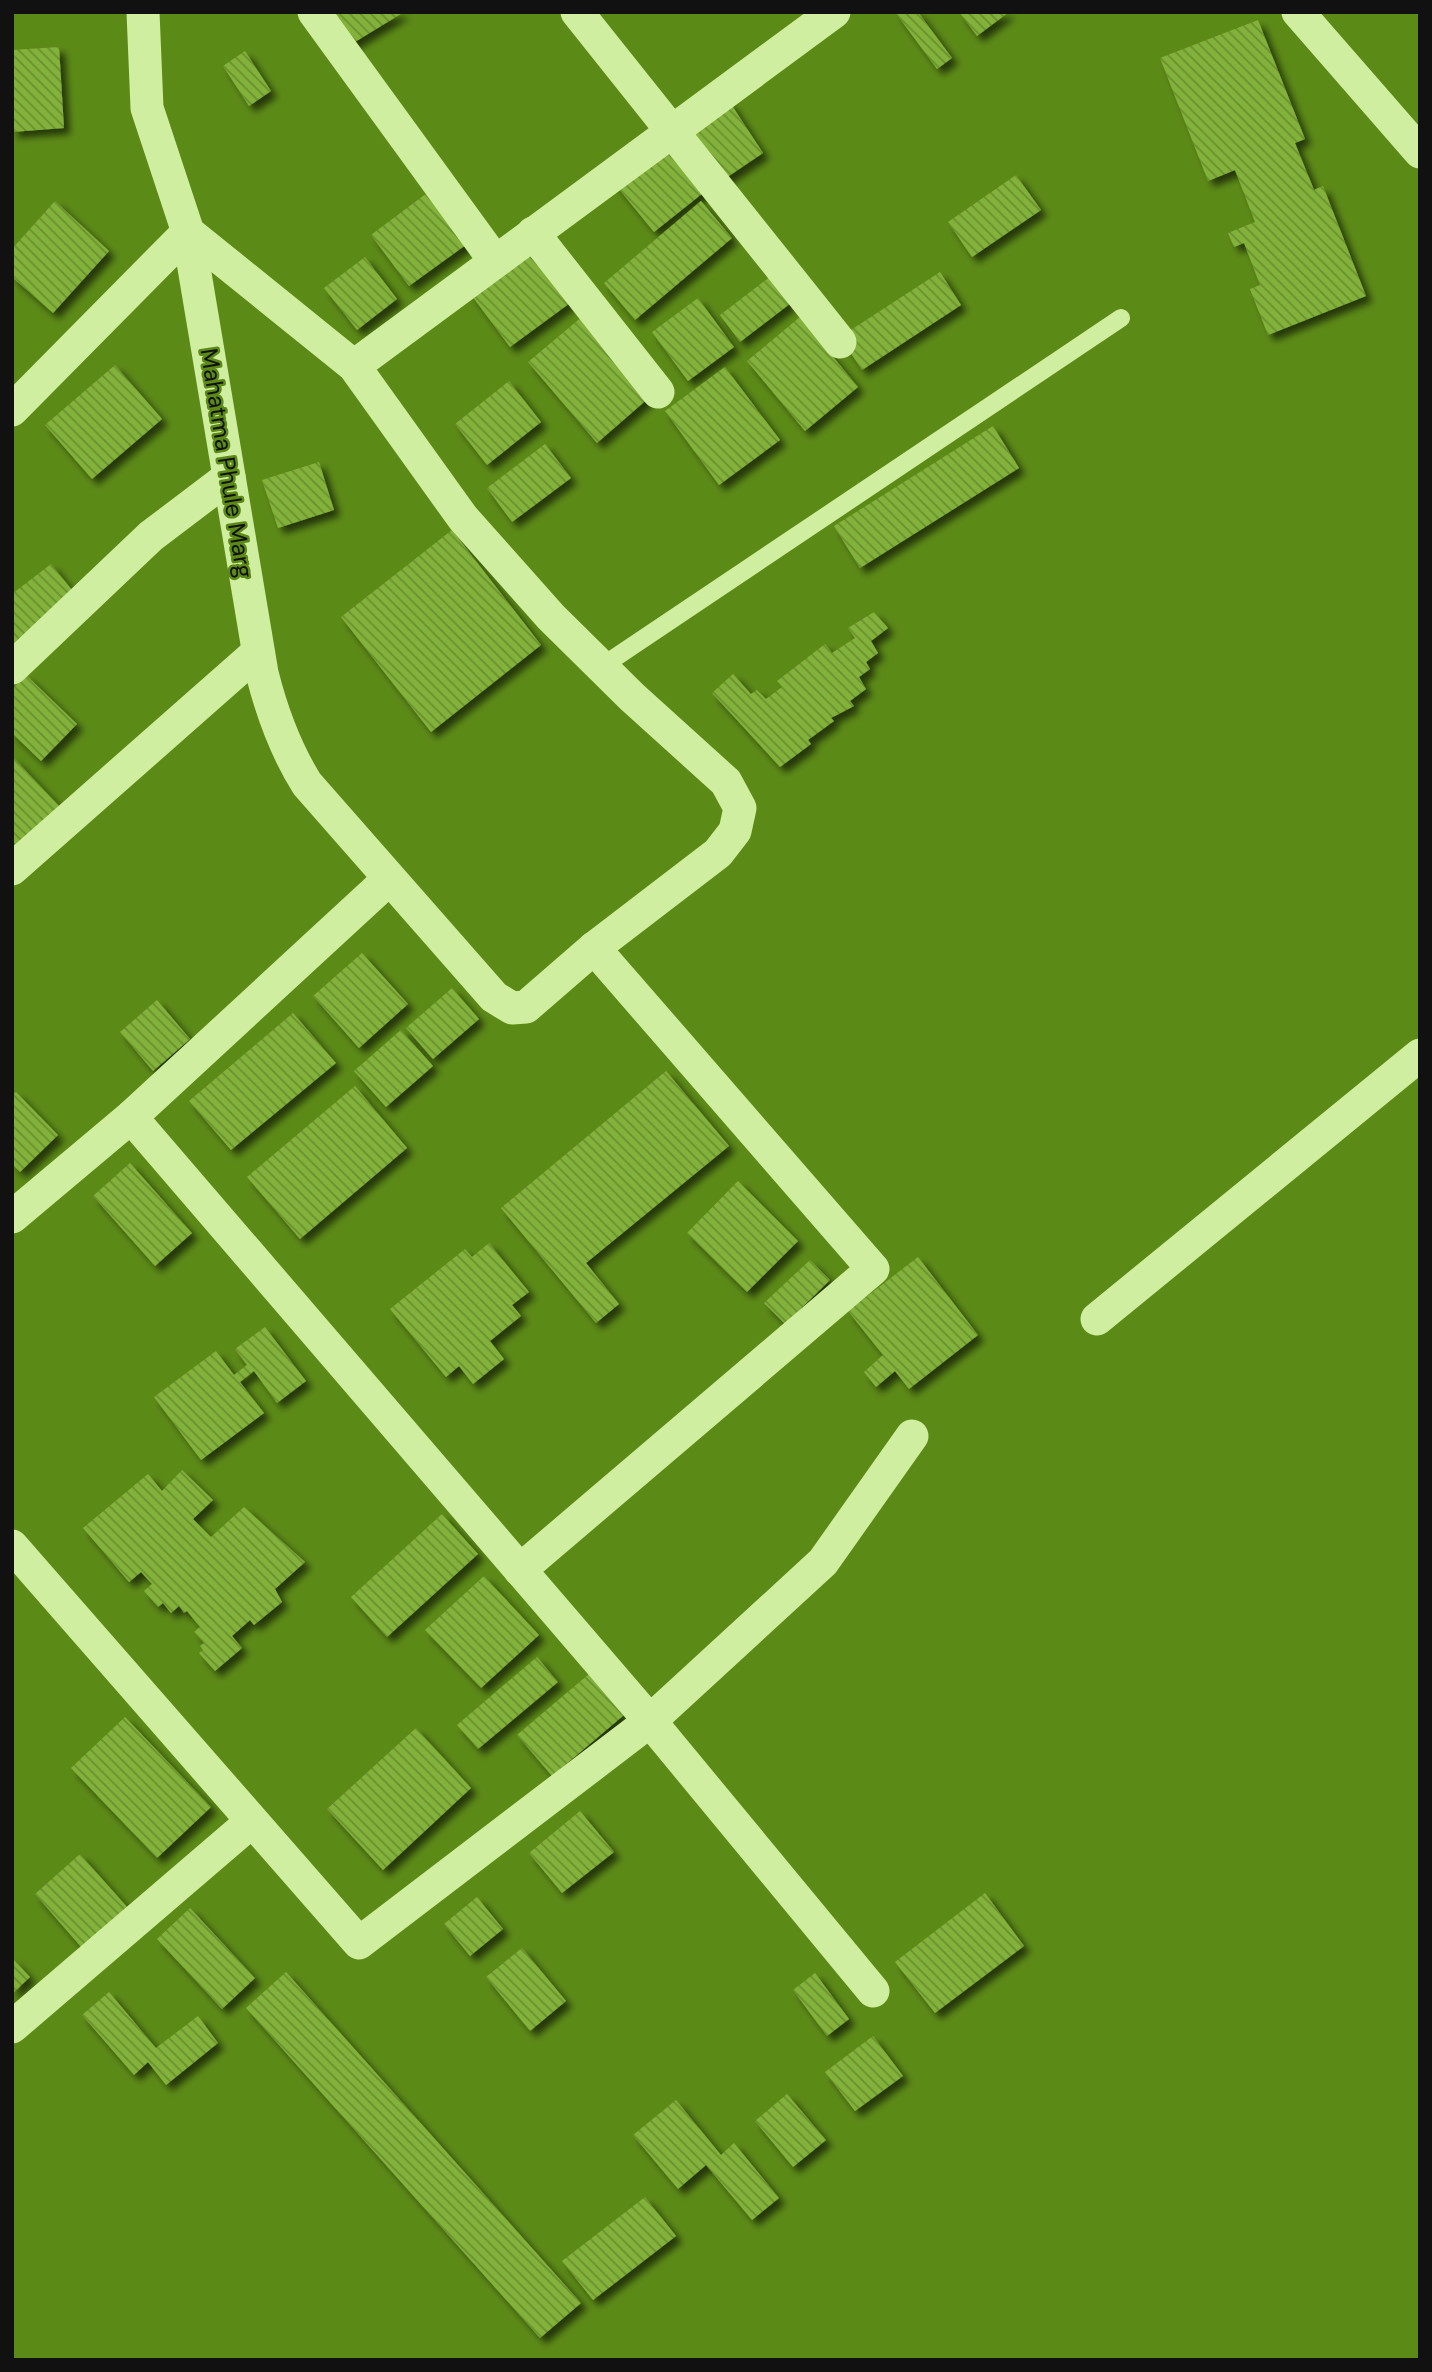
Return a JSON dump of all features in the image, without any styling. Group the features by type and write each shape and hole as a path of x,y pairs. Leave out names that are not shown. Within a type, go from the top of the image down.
{"street":[{"name":"Mahatma Phule Marg","path":"143,12 147,108 188,232 258,652 272,712 289,754 307,784 494,997 512,1008 526,1007 594,948 718,853 735,831 740,808 726,782 601,667 463,518 354,366 188,232"},
{"path":"314,12 495,261"},
{"path":"578,12 840,342"},
{"path":"354,366 834,12"},
{"path":"1298,12 1420,152"},
{"path":"12,410 188,232"},
{"path":"533,233 658,392"},
{"path":"12,668 151,536 229,477"},
{"path":"12,869 258,652"},
{"path":"12,1217 131,1116 389,879"},
{"path":"520,1570 873,1269 594,948"},
{"path":"1097,1319 1420,1055"},
{"path":"131,1116 650,1721 873,1991"},
{"path":"12,1546 359,1943 650,1721 822,1562 912,1436"},
{"path":"12,2028 251,1822"}],"lane":[{"path":"601,667 1121,318"}],"building":[{"path":"331,12 404,12 350,45"},
{"path":"895,12 918,12 952,58 937,69"},
{"path":"959,12 1009,12 977,36"},
{"path":"1258,20 1305,139 1295,143 1314,190 1323,186 1366,296 1268,335 1250,289 1260,285 1244,243 1234,247 1228,233 1255,222 1235,170 1208,181 1160,58"},
{"path":"59,47 64,128 12,132 12,50"},
{"path":"245,51 271,91 249,106 223,66"},
{"path":"729,101 763,153 720,182 686,129"},
{"path":"669,140 708,189 654,232 614,183"},
{"path":"1016,175 1041,210 972,257 948,222"},
{"path":"435,187 474,239 409,286 371,235"},
{"path":"55,201 109,251 53,313 12,277 12,249"},
{"path":"701,201 732,238 635,320 604,283"},
{"path":"529,248 570,303 510,347 469,292"},
{"path":"365,257 397,299 357,330 324,288"},
{"path":"940,272 961,305 862,370 840,337"},
{"path":"771,276 791,303 740,342 720,315"},
{"path":"698,298 734,347 688,381 652,332"},
{"path":"583,316 651,396 597,443 528,362"},
{"path":"800,317 858,387 805,431 747,361"},
{"path":"115,365 162,419 92,479 45,425"},
{"path":"725,367 780,440 719,485 665,411"},
{"path":"509,381 541,422 487,465 455,424"},
{"path":"993,426 1019,468 860,568 834,526"},
{"path":"545,444 571,478 512,522 487,488"},
{"path":"319,462 334,510 278,528 262,480"},
{"path":"452,530 541,645 431,732 341,617"},
{"path":"51,564 81,601 12,649 12,594"},
{"path":"874,612 888,628 871,641 878,653 866,662 870,669 859,677 866,689 850,701 854,706 831,718 834,721 808,740 811,744 780,767 712,693 733,674 751,694 757,690 766,699 782,687 777,681 825,644 832,653 855,638 848,628"},
{"path":"26,675 77,724 41,761 12,733 12,689"},
{"path":"12,756 63,810 12,854"},
{"path":"362,953 408,1004 359,1048 313,996"},
{"path":"452,988 479,1019 433,1059 406,1028"},
{"path":"157,1000 190,1039 153,1071 120,1032"},
{"path":"293,1013 336,1063 231,1150 189,1101"},
{"path":"401,1030 433,1066 386,1107 354,1071"},
{"path":"666,1071 729,1146 586,1263 619,1304 596,1323 501,1208"},
{"path":"355,1086 407,1148 300,1239 247,1177"},
{"path":"16,1092 58,1135 20,1172 12,1164 12,1095"},
{"path":"130,1163 192,1233 155,1266 93,1196"},
{"path":"738,1181 798,1241 747,1292 687,1233"},
{"path":"489,1243 529,1292 512,1305 521,1316 490,1341 504,1359 473,1384 459,1366 446,1377 390,1309 465,1249 472,1257"},
{"path":"918,1257 978,1335 909,1389 895,1371 876,1387 864,1372 883,1355 848,1311"},
{"path":"810,1260 830,1280 785,1324 764,1303"},
{"path":"265,1327 306,1381 277,1403 254,1371 240,1382 264,1413 201,1460 154,1397 216,1351 234,1375 247,1365 235,1349"},
{"path":"182,1470 213,1500 193,1519 211,1537 244,1507 305,1562 275,1589 282,1602 254,1625 250,1620 232,1636 242,1648 215,1671 199,1653 203,1650 200,1646 204,1643 194,1632 200,1627 187,1611 184,1613 179,1606 171,1613 163,1603 158,1607 144,1591 152,1584 141,1572 129,1582 83,1528 148,1474 162,1491"},
{"path":"442,1514 478,1554 387,1637 351,1597"},
{"path":"484,1576 539,1635 481,1688 425,1630"},
{"path":"537,1657 558,1682 478,1749 457,1725"},
{"path":"589,1674 624,1715 552,1776 517,1735"},
{"path":"125,1717 211,1807 157,1858 71,1768"},
{"path":"416,1728 471,1788 383,1870 327,1809"},
{"path":"580,1811 614,1852 562,1893 529,1853"},
{"path":"80,1854 128,1908 82,1948 35,1894"},
{"path":"985,1893 1024,1946 935,2013 895,1962"},
{"path":"477,1897 503,1929 470,1956 444,1924"},
{"path":"190,1908 255,1978 222,2009 157,1939"},
{"path":"522,1948 566,2001 530,2031 486,1977"},
{"path":"12,1958 30,1977 12,1994"},
{"path":"286,1972 581,2303 540,2338 246,2008"},
{"path":"815,1973 849,2019 827,2036 793,1990"},
{"path":"109,1992 156,2048 198,2016 218,2043 166,2085 148,2062 134,2075 82,2015"},
{"path":"873,2036 903,2076 855,2111 825,2072"},
{"path":"787,2094 826,2140 793,2167 755,2121"},
{"path":"676,2100 721,2155 734,2143 779,2198 752,2220 706,2165 678,2189 633,2135"},
{"path":"645,2197 676,2236 593,2300 562,2261"}]}
